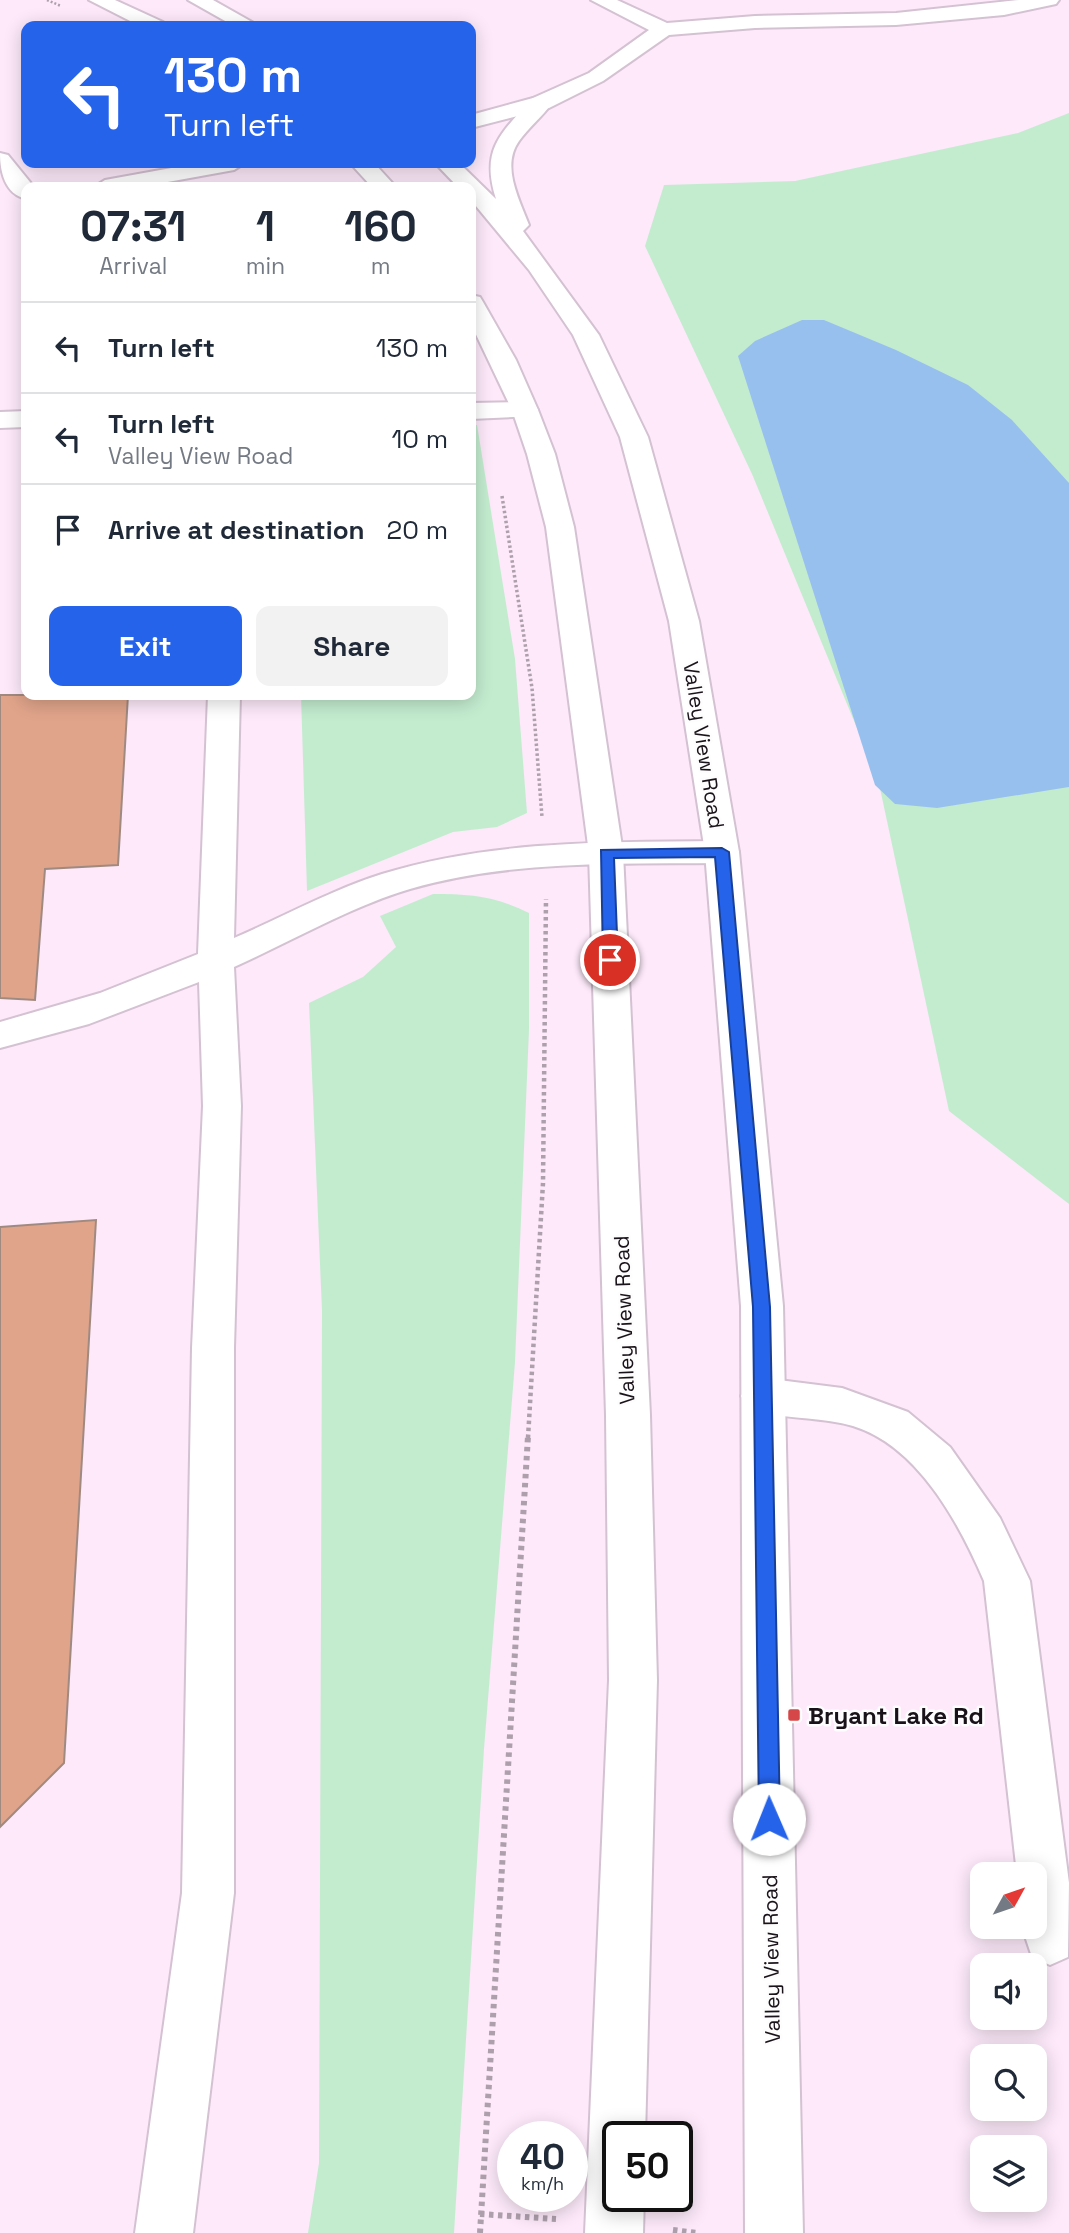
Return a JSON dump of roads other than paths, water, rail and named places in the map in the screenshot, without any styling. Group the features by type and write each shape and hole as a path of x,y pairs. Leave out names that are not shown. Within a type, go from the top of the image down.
{"main road":[{"path":"99,0 145,21"},
{"path":"198,0 239,21"},
{"path":"601,0 664,29 755,22 896,19 1004,9 1049,0"},
{"path":"476,121 541,103 596,77 664,29"},
{"path":"524,244 500,179 498,156 504,143 541,103"},
{"path":"0,160 21,186"},
{"path":"132,182 207,168"},
{"path":"366,168 380,182"},
{"name":"Valley View Road","path":"451,168 464,182"},
{"name":"Valley View Road","path":"476,194 524,244 586,335 634,437 684,621 722,852 761,1293 774,2233"},
{"path":"0,201 21,199"},
{"name":"Valley View Road","path":"476,311 503,360 525,410 541,454 560,527 606,853 628,1415 633,1680 614,2233"},
{"path":"478,410 525,410"},
{"path":"0,420 21,419"},
{"path":"164,2233 208,1893 213,1348 222,1106 216,960 224,700"},
{"path":"0,1035 43,1025 128,998 394,882 459,865 606,853 722,852"},
{"path":"763,1396 840,1405 871,1414 897,1428 947,1475 989,1536 1007,1581 1050,1939"}],"water":[{"path":"802,320 824,320 896,350 968,385 1012,420 1069,483 1069,787 937,808 895,804 875,785 738,356 755,341"}],"place":[{"name":"Bryant Lake Rd","path":"794,1715"}]}
